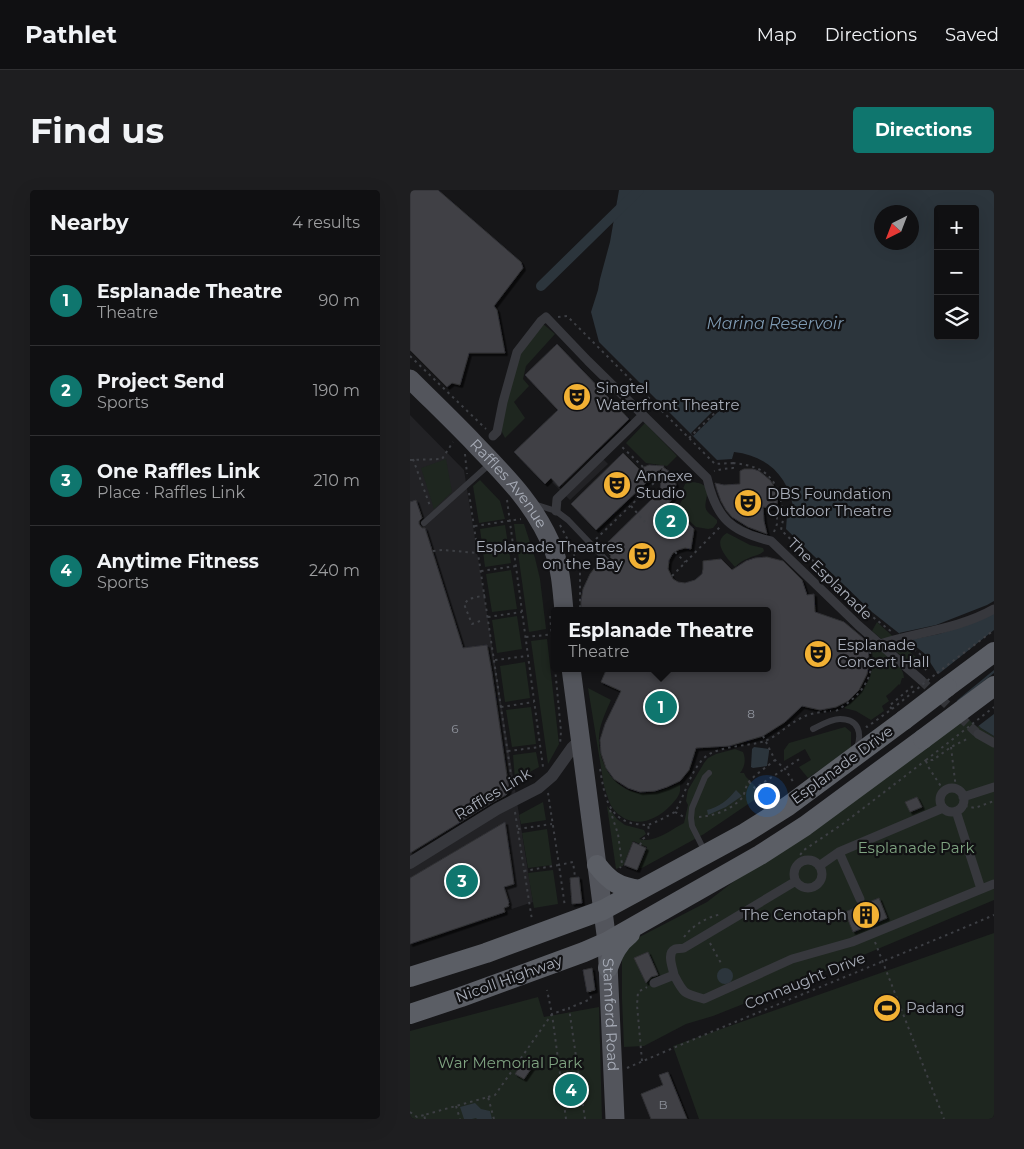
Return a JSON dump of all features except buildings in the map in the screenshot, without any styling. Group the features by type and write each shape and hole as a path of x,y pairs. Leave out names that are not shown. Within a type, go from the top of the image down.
{"highway":[{"name":"Esplanade Drive","path":"603,910 745,833 778,812 852,758 898,715 994,652"},
{"name":"Esplanade Drive","path":"607,942 749,862 805,826 994,686"},
{"path":"597,865 606,877 621,886 640,890"},
{"path":"410,977 486,953 603,910"},
{"path":"608,968 618,945 626,936 653,916"},
{"name":"Nicoll Highway","path":"410,1014 461,997 607,942"}],"main road":[{"name":"Raffles Avenue","path":"410,379 487,466 504,474 521,508 546,532 560,575 557,607"},
{"path":"572,672 603,910"},
{"name":"Stamford Road","path":"603,910 607,942 615,1119"}],"street":[{"name":"The Esplanade","path":"546,317 707,478 712,498 727,520 744,533 771,541 864,630 920,678"},
{"path":"493,436 497,432 517,352 546,317"},
{"path":"556,511 557,499 643,415"},
{"path":"880,644 959,624 994,609"},
{"path":"978,734 994,743"},
{"name":"Raffles Link","path":"410,863 497,809 517,804 552,776 580,740"},
{"path":"981,889 961,804 962,792 954,788 944,791 940,799 943,808 951,812 961,804 994,787"},
{"path":"819,866 839,852 943,808"},
{"path":"839,852 860,899"},
{"path":"802,861 812,861 819,866 822,875 820,881 811,888 800,885 794,877 794,870 802,861"},
{"path":"796,881 684,948 671,952 670,957 674,975 681,989 686,993 704,999 792,959 852,942 994,884"},
{"path":"654,983 674,975"}],"lane":[{"path":"424,523 487,466"},
{"path":"521,508 556,511 568,520 607,560"},
{"path":"813,729 839,719 853,723 857,726 860,738 852,758"},
{"path":"706,854 690,818 692,808 705,777 709,773"}],"path":[{"path":"546,317 567,316 716,464 733,463 749,466 758,468 767,474 774,482 782,501 783,520 781,530 869,614 903,637 921,655 929,666 920,678"},
{"path":"410,356 493,436"},
{"path":"716,402 726,412"},
{"path":"689,438 720,406"},
{"path":"433,515 412,460 442,459 453,442 450,440"},
{"path":"591,544 657,480 616,441"},
{"path":"487,466 465,454 501,707 517,804 518,829 532,920"},
{"path":"707,478 713,472 732,468 733,463"},
{"path":"475,526 510,521 521,508 506,497 510,521 544,770 548,765"},
{"path":"631,506 646,522"},
{"path":"771,541 777,524 777,514 783,513"},
{"path":"672,576 727,520"},
{"path":"433,552 443,550 479,554"},
{"path":"675,552 685,562"},
{"path":"481,571 516,566"},
{"path":"480,621 472,624 464,604 469,599 485,595"},
{"path":"488,617 522,612"},
{"path":"836,711 856,696 868,680 872,667 869,644 864,630"},
{"path":"904,693 889,706 898,715 935,674 994,630"},
{"path":"526,637 551,634"},
{"path":"495,660 528,656"},
{"path":"555,672 561,731 560,745"},
{"path":"501,707 534,702"},
{"path":"802,861 800,855 804,850 844,823 994,707"},
{"path":"926,760 933,760 951,747 978,734"},
{"path":"763,736 776,760 785,769"},
{"path":"508,751 541,747"},
{"path":"951,747 956,789"},
{"path":"749,782 755,788 801,758"},
{"path":"696,817 708,816 731,806 743,797 749,782 776,760"},
{"path":"926,760 944,791"},
{"path":"600,769 605,795 618,834 622,864 618,870"},
{"path":"760,785 778,812"},
{"path":"544,794 548,793 565,907"},
{"path":"961,804 974,808 994,801"},
{"path":"610,808 624,820 640,825 648,825 648,835 642,839 640,845"},
{"path":"675,812 687,818"},
{"path":"518,829 552,824"},
{"path":"524,871 573,862 575,877"},
{"name":"Connaught Drive","path":"624,1069 711,1031 884,962 994,915"},
{"path":"700,923 722,965"},
{"path":"872,934 944,1119"},
{"path":"642,1062 637,1005 638,992 654,983"},
{"path":"547,990 566,1119"},
{"path":"410,1112 417,1117 495,1095 552,1014 591,999 590,991"},
{"path":"569,1008 585,1119"},
{"path":"488,1097 494,1119"},
{"path":"456,1106 460,1119"},
{"path":"424,1115 425,1119"}],"shaded area":[{"path":"410,415 464,470 533,902 410,943"},
{"path":"589,445 608,464 570,500 551,481"}],"green space":[{"path":"542,323 555,334 526,366 523,379 529,386 514,402 525,418 505,438 501,430 505,399 523,348"},
{"path":"645,423 677,456 667,466 646,463 626,443"},
{"path":"446,459 452,492 434,509 421,468"},
{"path":"480,480 500,501 505,519 479,523 473,486"},
{"path":"690,482 699,483 707,489 705,507 717,520 713,528 696,527 680,512 679,506 685,494 683,489 685,484"},
{"path":"514,524 524,524 535,558 540,579 546,629 529,632"},
{"path":"505,525 511,563 485,567 480,529"},
{"path":"727,533 750,545 763,548 764,551 735,567 725,555 720,545 722,537"},
{"path":"511,570 517,609 492,612 486,574"},
{"path":"517,616 522,649 497,653 492,620"},
{"path":"877,622 918,659 911,664 872,631"},
{"path":"547,639 559,744 548,764 531,641"},
{"path":"871,642 896,662 903,672 904,678 902,678 900,685 886,696 889,701 882,706 884,711 871,720 856,711 844,708 860,693 870,676 873,661"},
{"path":"525,662 530,698 505,702 500,666"},
{"path":"588,688 611,700 600,729 599,740 603,761 607,771 614,780 622,787 642,793 657,792 680,783 680,791 677,798 663,812 650,820 636,822 628,820 611,806 604,786"},
{"path":"531,707 536,744 512,747 506,710"},
{"name":"Esplanade Park","path":"967,714 981,728 994,736 994,900 804,980 713,1016 686,1024 644,1046 624,1047 622,946 707,902"},
{"path":"845,727 851,732 851,748 808,778 799,767 811,760 805,749 784,761 784,750 789,743"},
{"path":"735,749 743,752 744,755 744,766 740,773 744,773 763,794 704,834 642,868 639,868 647,847 633,841 623,866 616,869 607,806 617,819 625,825 644,830 646,834 639,839 657,838 684,823 688,805 686,801 688,790 708,758"},
{"path":"536,752 539,767 515,780 513,755"},
{"path":"543,802 546,820 521,824 519,815"},
{"path":"547,829 552,865 528,868 522,833"},
{"path":"553,870 558,904 534,908 528,873"},
{"name":"Padang","path":"994,933 994,1119 699,1119 673,1046"},
{"name":"War Memorial Park","path":"538,997 544,1017 599,1007 602,1119 410,1119 410,1031"}],"water":[{"name":"Marina Reservoir","path":"619,190 994,190 994,736 981,728 967,714 924,653 872,612 786,529 787,515 794,513 792,500 788,489 776,471 758,458 746,454 734,452 732,459 717,460 599,342 591,312 610,242"},
{"path":"754,747 769,749 767,766 751,767 752,749"},
{"path":"736,790 742,796 726,807 708,815 707,810 723,803"},
{"path":"725,968 733,976 725,984 717,976"},
{"path":"475,1103 481,1109 490,1111 492,1119 464,1119 460,1107"}],"pier":[{"path":"718,400 728,409 724,413 720,410 693,436 691,433 717,407 714,404"},
{"path":"994,601 994,612 960,627 939,634 909,640 899,633 936,625"},
{"path":"994,630 994,670 955,702 936,676"},
{"path":"994,673 994,714 977,727 965,716 956,703"}],"waterway":[{"path":"541,286 639,190"}],"tunnel":[{"path":"921,680 978,734"}],"place":[{"name":"Singtel Waterfront Theatre","path":"577,397"},
{"name":"Annexe Studio","path":"617,485"},
{"name":"DBS Foundation Outdoor Theatre","path":"748,503"},
{"name":"Project Send","path":"671,521"},
{"name":"Esplanade Theatres on the Bay","path":"642,556"},
{"name":"Esplanade Concert Hall","path":"818,654"},
{"name":"Esplanade Theatre","path":"661,707"},
{"name":"One Raffles Link","path":"462,881"},
{"name":"The Cenotaph","path":"866,915"},
{"name":"Padang","path":"887,1008"},
{"name":"Anytime Fitness","path":"571,1090"}]}
